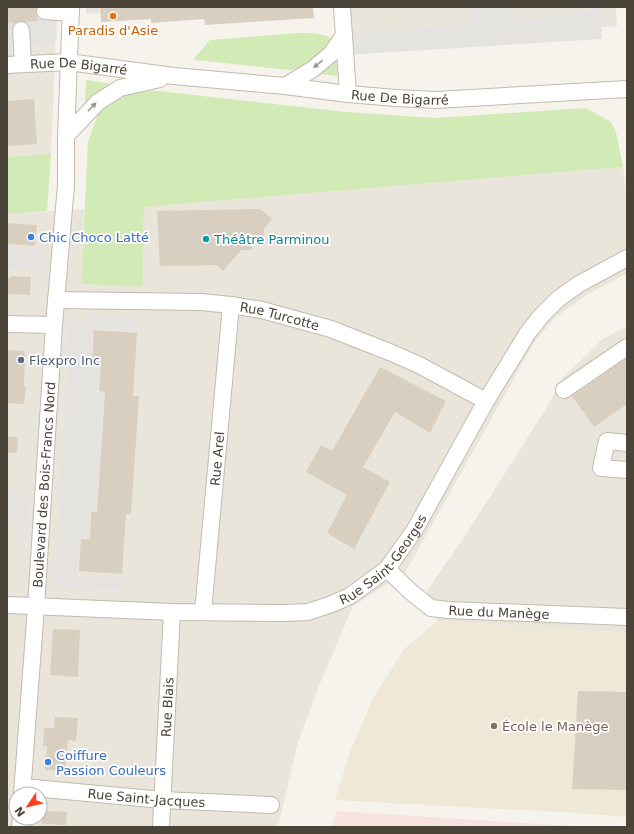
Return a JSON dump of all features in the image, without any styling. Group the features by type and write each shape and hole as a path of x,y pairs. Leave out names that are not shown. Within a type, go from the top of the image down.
{"street":[{"path":"342,7 348,94"},
{"path":"46,11 71,10"},
{"name":"Boulevard des Bois-Francs Nord","path":"22,786 36,607 54,325 66,185 68,62 71,10"},
{"path":"21,30 23,64"},
{"path":"285,86 313,69 332,53 344,35"},
{"name":"Rue De Bigarré","path":"7,65 68,62 174,76 285,86 348,94 436,100 627,89"},
{"name":"Rue De Bigarré","path":"66,136 98,102 120,88 174,76"},
{"name":"Rue Saint-Georges","path":"7,605 172,612 284,613 308,612 350,596 387,569 414,531 486,401 527,334 541,316 558,299 579,284 627,258"},
{"name":"Rue Turcotte","path":"56,300 176,301 232,305 262,310 331,329 412,362 486,401"},
{"name":"Rue Arel","path":"203,612 232,305"},
{"path":"7,324 54,325"},
{"path":"564,390 627,347"},
{"path":"627,443 607,441 601,468 627,470"},
{"name":"Rue du Manège","path":"387,569 411,592 431,608 448,610 627,617"},
{"name":"Rue Blais","path":"161,827 172,612"},
{"name":"Rue Saint-Jacques","path":"48,792 162,800 271,805"}],"shaded area":[{"path":"7,7 57,7 51,154 7,157"},
{"path":"37,7 56,7 57,39 49,44 7,48 7,23 38,21"},
{"path":"86,7 99,7 99,13 86,14"},
{"path":"348,7 616,7 617,26 350,47"},
{"path":"472,7 512,7 512,16 519,20 601,9 602,39 345,55 344,35 473,22"},
{"path":"623,167 627,201 627,273 585,296 555,318 535,341 405,573 353,606 319,686 298,742 278,827 7,827 7,214 84,209 81,284 141,287 144,207"},
{"path":"7,246 43,249 41,271 7,269"},
{"path":"86,316 138,318 137,331 92,328 90,364 99,365 98,393 104,393 96,510 89,510 88,538 78,538 77,576 121,577 121,589 62,590 55,578 70,321 86,320"},
{"path":"627,326 627,633 437,621 427,591 470,528 547,407 563,378 601,340"},
{"path":"7,491 28,492 25,543 15,542 16,523 7,522"},
{"name":"École le Manège","path":"437,621 627,633 627,817 335,800 350,752 372,700 404,649"},
{"path":"336,811 573,826 332,827"}],"green space":[{"path":"297,33 319,34 332,38 328,51 305,68 289,70 194,59 210,40"},
{"path":"336,60 338,76 319,74"},
{"path":"86,80 112,84 98,92 85,103"},
{"path":"142,91 158,91 346,112 435,118 585,108 610,121 616,132 623,167 144,207 142,287 81,284 88,142 98,114 116,99"},
{"path":"51,154 47,211 7,214 7,157"}],"building":[{"path":"7,7 37,7 36,11 38,21 7,23"},
{"path":"100,7 313,7 314,18 205,25 204,19 151,23 151,19 101,22"},
{"path":"34,99 37,144 7,146 7,101"},
{"name":"Théâtre Parminou","path":"260,209 272,219 264,229 264,237 250,238 252,250 241,250 223,271 217,265 160,266 157,211"},
{"path":"7,223 37,225 35,246 7,244"},
{"path":"11,276 31,277 30,295 7,294 7,278 10,278"},
{"path":"94,330 137,333 133,396 139,396 131,514 126,514 122,574 79,571 81,539 90,539 91,512 97,512 105,392 99,391 101,364 92,363"},
{"path":"7,350 25,351 24,387 26,387 24,404 7,403"},
{"path":"627,358 627,404 594,427 572,396"},
{"path":"380,367 446,401 430,433 395,412 363,467 390,482 354,549 327,533 347,495 306,472 321,445 332,451"},
{"path":"7,437 18,437 17,453 7,453"},
{"path":"53,629 80,630 78,677 50,675"},
{"path":"578,691 627,692 627,790 572,789"},
{"path":"55,717 78,718 76,741 68,740 65,771 45,770 47,746 43,746 44,728 54,728"},
{"path":"48,811 67,812 66,825 48,824"}],"place":[{"name":"Paradis d'Asie","path":"113,16"},
{"name":"Chic Choco Latté","path":"31,237"},
{"name":"Théâtre Parminou","path":"206,239"},
{"name":"Flexpro Inc","path":"21,360"},
{"name":"École le Manège","path":"494,726"},
{"name":"Coiffure Passion Couleurs","path":"48,762"}]}
